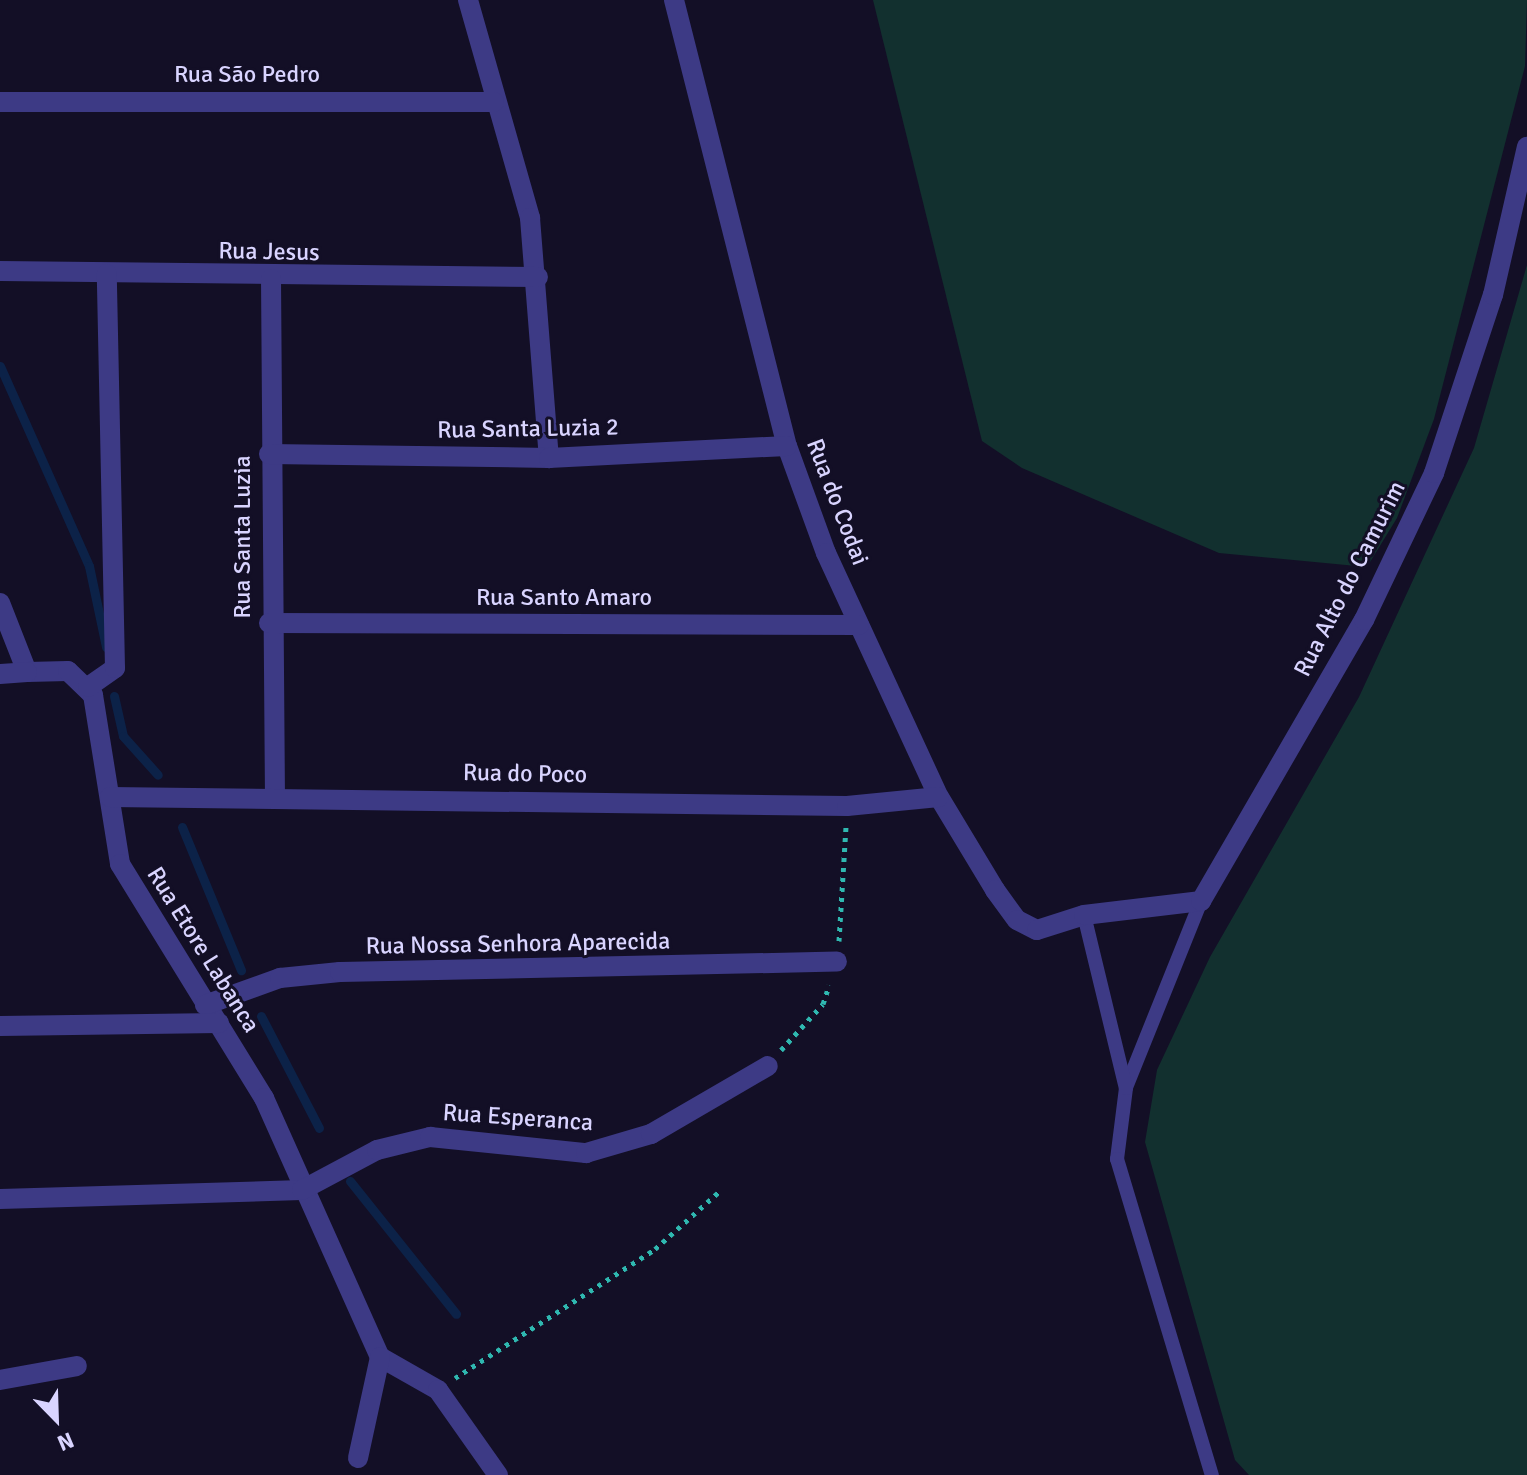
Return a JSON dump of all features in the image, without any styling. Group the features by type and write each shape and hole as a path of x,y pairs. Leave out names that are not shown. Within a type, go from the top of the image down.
{"street":[{"path":"468,0 494,102 530,218 538,277 549,458"},
{"name":"Rua do Codai","path":"674,0 787,446 859,625 939,797 1017,920 1037,930 1084,915"},
{"name":"Rua São Pedro","path":"0,102 494,102"},
{"name":"Rua Alto do Camurim","path":"1201,901 1364,620 1434,473 1493,295 1527,147"},
{"name":"Rua Jesus","path":"0,271 271,279 538,277"},
{"path":"0,674 68,671 88,687 115,668 107,274"},
{"name":"Rua Santa Luzia","path":"271,279 269,623 275,796"},
{"name":"Rua Santa Luzia 2","path":"269,454 549,458 787,446"},
{"path":"0,603 27,672"},
{"name":"Rua Santo Amaro","path":"269,623 859,625"},
{"name":"Rua Etore Labanca","path":"88,687 103,726 110,797 125,876 264,1098 302,1190 380,1357"},
{"name":"Rua do Poco","path":"110,797 275,796 847,806 939,797"},
{"path":"1084,915 1201,901"},
{"name":"Rua Nossa Senhora Aparecida","path":"205,1005 280,978 340,972 837,962"},
{"path":"0,1026 219,1023"},
{"name":"Rua Esperanca","path":"302,1190 377,1150 430,1137 586,1153 619,1147 768,1066"},
{"path":"0,1199 302,1190"},
{"path":"358,1458 380,1357 438,1390 498,1475"},
{"path":"0,1380 77,1366"}],"lane":[{"path":"1201,901 1126,1088 1117,1159 1212,1475"},
{"path":"1084,915 1126,1088"}],"path":[{"path":"438,1390 655,1249 721,1190"}],"green space":[{"path":"873,0 1527,0 1525,66 1434,419 1397,518 1367,567 1219,553 1022,468 982,441"},
{"path":"1527,265 1527,1475 1249,1475 1235,1460 1145,1142 1157,1070 1210,957 1359,697 1474,448"}],"waterway":[{"path":"0,366 89,566 106,647"},
{"path":"114,696 123,736 158,775"},
{"path":"182,827 241,970"},
{"path":"261,1016 319,1128"},
{"path":"350,1181 456,1314"}]}
